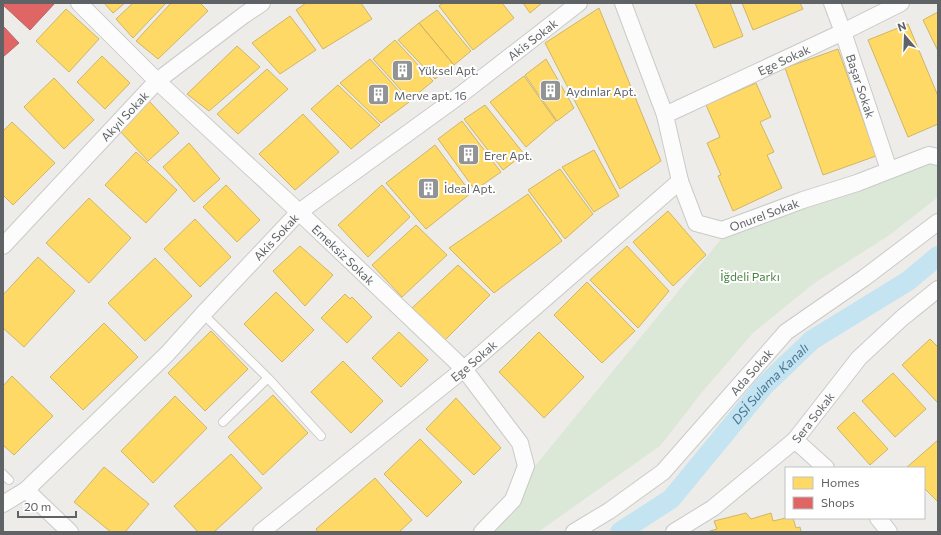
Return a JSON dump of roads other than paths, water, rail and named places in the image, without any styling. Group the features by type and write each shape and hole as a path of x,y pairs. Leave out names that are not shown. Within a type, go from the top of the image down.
{"street":[{"name":"Emeksiz Sokak","path":"79,3 157,81 299,212 464,369 520,443 526,466 513,500 482,532"},
{"name":"Akyıl Sokak","path":"3,246 157,81 262,3"},
{"name":"Akis Sokak","path":"3,504 26,490 167,354 299,212 459,96 579,3"},
{"name":"Onurel Sokak","path":"623,3 665,115 680,181 696,223 722,230 929,156 938,157"},
{"name":"Başar Sokak","path":"832,3 890,170"},
{"name":"Ege Sokak","path":"665,115 843,32 901,3"},
{"name":"Ege Sokak","path":"261,532 464,369 680,181"},
{"name":"Ada Sokak","path":"574,532 609,511 663,472 786,332 864,278 938,222"},
{"name":"Sera Sokak","path":"674,532 713,508 795,440 859,358 902,318 938,289"},
{"path":"795,440 825,467"},
{"path":"26,490 70,532"},
{"path":"879,519 889,532"}],"lane":[{"path":"203,314 268,378 321,436"},
{"path":"223,422 268,378"}],"waterway":[{"name":"DSİ Sulama Kanalı","path":"620,532 671,499 764,386 812,340 908,281 938,256"}],"place":[{"name":"Yüksel Apt.","path":"403,70"},
{"name":"Aydınlar Apt.","path":"550,91"},
{"name":"Merve apt. 16","path":"378,95"},
{"name":"Erer Apt.","path":"469,155"},
{"name":"İdeal Apt.","path":"429,188"}],"park label":[{"name":"İğdeli Parkı","path":"750,276"}]}
